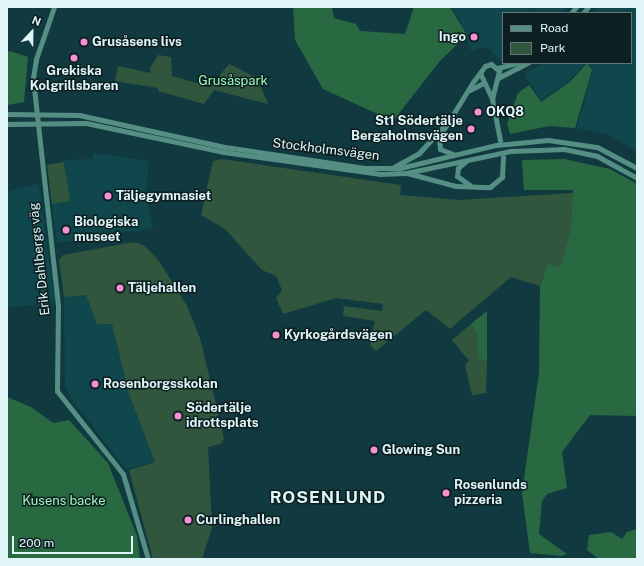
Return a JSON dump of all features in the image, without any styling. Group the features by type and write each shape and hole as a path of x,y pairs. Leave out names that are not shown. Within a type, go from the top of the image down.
{"main road":[{"name":"Erik Dahlbergs väg","path":"54,7 36,59 35,112 58,306 57,390 123,474 148,559"},
{"path":"458,154 442,151 438,144 467,92 487,65 498,68 513,64"},
{"path":"492,99 494,84 498,78 526,64"},
{"path":"498,68 498,78"},
{"path":"480,73 492,99 500,140"},
{"path":"467,92 485,84 494,84"},
{"name":"Stockholmsvägen","path":"7,114 35,112 80,115 252,152 390,168 514,142 560,140 597,148 637,168"},
{"path":"390,168 420,153 452,117"},
{"name":"Stockholmsvägen","path":"7,124 36,122 102,126 301,165 370,174 406,173 516,150 564,149 597,156 637,178"},
{"path":"406,173 456,186 477,187 498,182 503,173 503,157"},
{"path":"467,160 458,168 457,176 463,183 477,187"}],"shaded area":[{"path":"451,7 529,7 530,12 502,12 502,63 490,49 482,47 471,51 460,20"},
{"path":"530,7 568,8 564,12 531,12"},
{"path":"596,7 637,7 637,152 610,135 577,128 593,70 589,64 632,64 632,12 592,12"},
{"path":"542,64 584,64 570,80 541,100 524,74"},
{"name":"Täljegymnasiet","path":"94,153 149,161 146,193 153,228 57,243 52,204 70,201 64,160 92,159"},
{"path":"35,184 39,186 55,303 7,307 7,192"},
{"name":"Rosenborgsskolan","path":"86,295 97,324 112,324 129,394 155,462 126,469 73,401 65,386 64,297"}],"green space":[{"path":"293,7 332,7 334,18 356,24 360,31 405,34 414,7 450,7 467,35 440,61 393,121 323,89 295,40"},
{"path":"10,51 28,57 24,102 7,105 7,52"},
{"name":"Grusåspark","path":"158,55 171,57 172,76 210,87 229,64 257,78 268,104 214,90 204,104 158,91 158,88 115,81 118,66 151,73 150,68"},
{"path":"588,64 592,70 575,128 549,126 510,134 507,124 518,93 529,85 541,102 571,81"},
{"path":"222,159 401,185 400,195 459,200 573,193 597,184 637,391 548,264 540,286 511,277 450,329 426,310 376,351 370,345 375,321 343,316 344,306 382,311 383,304 336,298 283,314 276,298 282,290 276,276 262,270 225,229 201,215 213,161"},
{"path":"564,159 610,169 637,184 637,416 590,415 562,452 567,488 547,494 542,501 539,534 567,554 561,556 530,553 522,493 539,373 540,286 548,264 560,267 571,231 573,190 524,190 522,160"},
{"path":"64,162 70,201 52,204 47,165"},
{"name":"Södertälje idrottsplats","path":"134,242 145,246 159,261 187,306 200,338 224,438 221,444 208,447 212,528 202,559 153,559 129,470 155,462 129,394 112,324 97,324 86,295 64,297 59,260 63,255"},
{"path":"487,311 487,361 478,358 478,335 471,324"},
{"path":"471,324 478,335 478,357 487,361 486,393 472,395 465,365 469,361 452,340"},
{"name":"Kusens backe","path":"7,397 31,407 53,423 69,420 108,463 137,536 140,559 7,559"},
{"path":"637,529 637,559 599,559 587,550 589,535 611,532 622,539 627,532"}],"place":[{"name":"Ingo","path":"474,37"},
{"name":"Grusåsens livs","path":"84,42"},
{"name":"Grekiska Kolgrillsbaren","path":"74,58"},
{"name":"OKQ8","path":"478,112"},
{"name":"St1 Södertälje Bergaholmsvägen","path":"471,129"},
{"name":"Täljegymnasiet","path":"108,196"},
{"name":"Biologiska museet","path":"66,230"},
{"name":"Täljehallen","path":"120,288"},
{"name":"Kyrkogårdsvägen","path":"276,335"},
{"name":"Rosenborgsskolan","path":"95,384"},
{"name":"Södertälje idrottsplats","path":"178,416"},
{"name":"Glowing Sun","path":"374,450"},
{"name":"Rosenlunds pizzeria","path":"446,493"},
{"name":"Curlinghallen","path":"188,520"}],"district":[{"name":"ROSENLUND","path":"328,498"}]}
